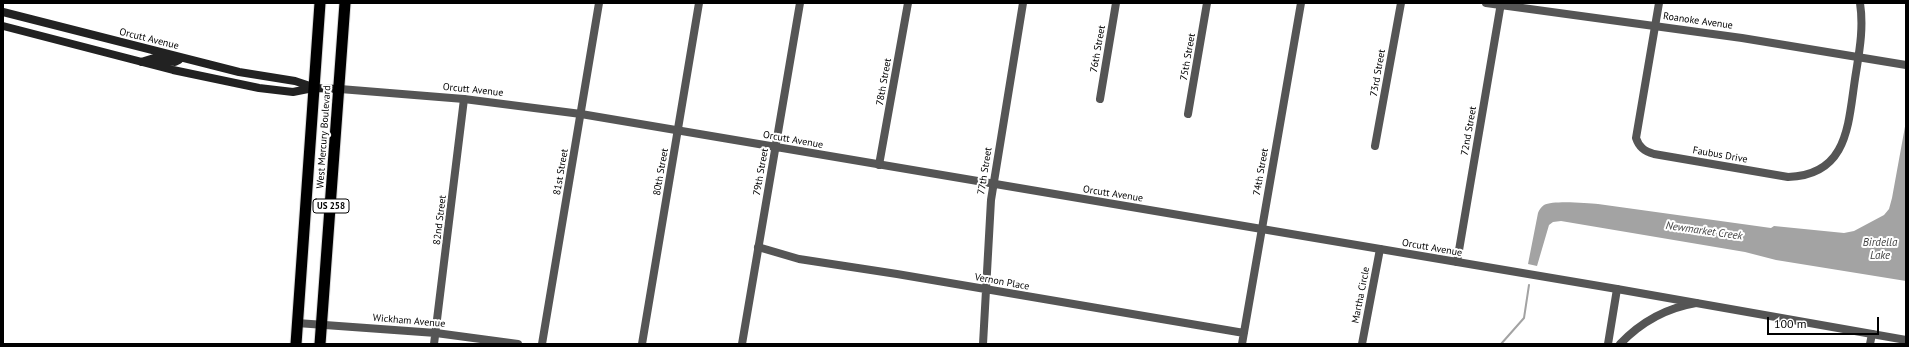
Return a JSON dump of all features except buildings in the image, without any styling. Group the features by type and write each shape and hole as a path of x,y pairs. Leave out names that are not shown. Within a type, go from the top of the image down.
{"highway":[{"name":"West Mercury Boulevard","path":"296,344 320,3"},
{"name":"West Mercury Boulevard","path":"320,344 340,89 345,3"}],"main road":[{"name":"Orcutt Avenue","path":"3,12 239,72 295,81 314,88"},
{"name":"Orcutt Avenue","path":"3,26 141,62 259,88 293,92 314,88 340,89"},
{"path":"141,62 154,58 175,62 180,57"}],"street":[{"name":"81st Street","path":"542,344 599,3"},
{"name":"80th Street","path":"642,344 699,3"},
{"name":"79th Street","path":"742,344 800,3"},
{"name":"78th Street","path":"880,165 908,3"},
{"name":"77th Street","path":"983,344 993,185 1023,3"},
{"name":"76th Street","path":"1100,99 1116,3"},
{"name":"75th Street","path":"1188,114 1207,3"},
{"name":"74th Street","path":"1242,344 1301,3"},
{"name":"73rd Street","path":"1375,146 1400,3"},
{"name":"Roanoke Avenue","path":"1486,3 1655,25 1858,56 1906,65"},
{"name":"Faubus Drive","path":"1659,3 1636,138 1638,145 1643,150 1654,154 1782,177 1795,177 1814,172 1831,161 1844,140 1848,125 1858,56"},
{"path":"1858,56 1862,29 1860,3"},
{"name":"72nd Street","path":"1457,262 1501,4"},
{"name":"Orcutt Avenue","path":"340,89 464,99 580,114 993,185 1617,289 1906,340"},
{"name":"82nd Street","path":"434,344 464,99"},
{"name":"Vernon Place","path":"758,247 799,259 987,289 1244,333"},
{"name":"Martha Circle","path":"1362,344 1380,249"},
{"path":"1608,344 1617,289"},
{"path":"1620,344 1634,331 1652,318 1674,308 1697,303"},
{"name":"Wickham Avenue","path":"297,323 436,333 518,344"},
{"path":"1870,344 1872,334"}],"water":[{"name":"Birdella Lake","path":"1906,121 1906,281 1776,260 1745,252 1561,221 1553,222 1549,225 1537,266 1528,264 1538,212 1548,203 1570,202 1598,204 1771,228 1774,226 1844,233 1854,231 1884,215 1889,209"}],"waterway":[{"name":"Newmarket Creek","path":"1501,344 1524,318 1529,285"}]}
